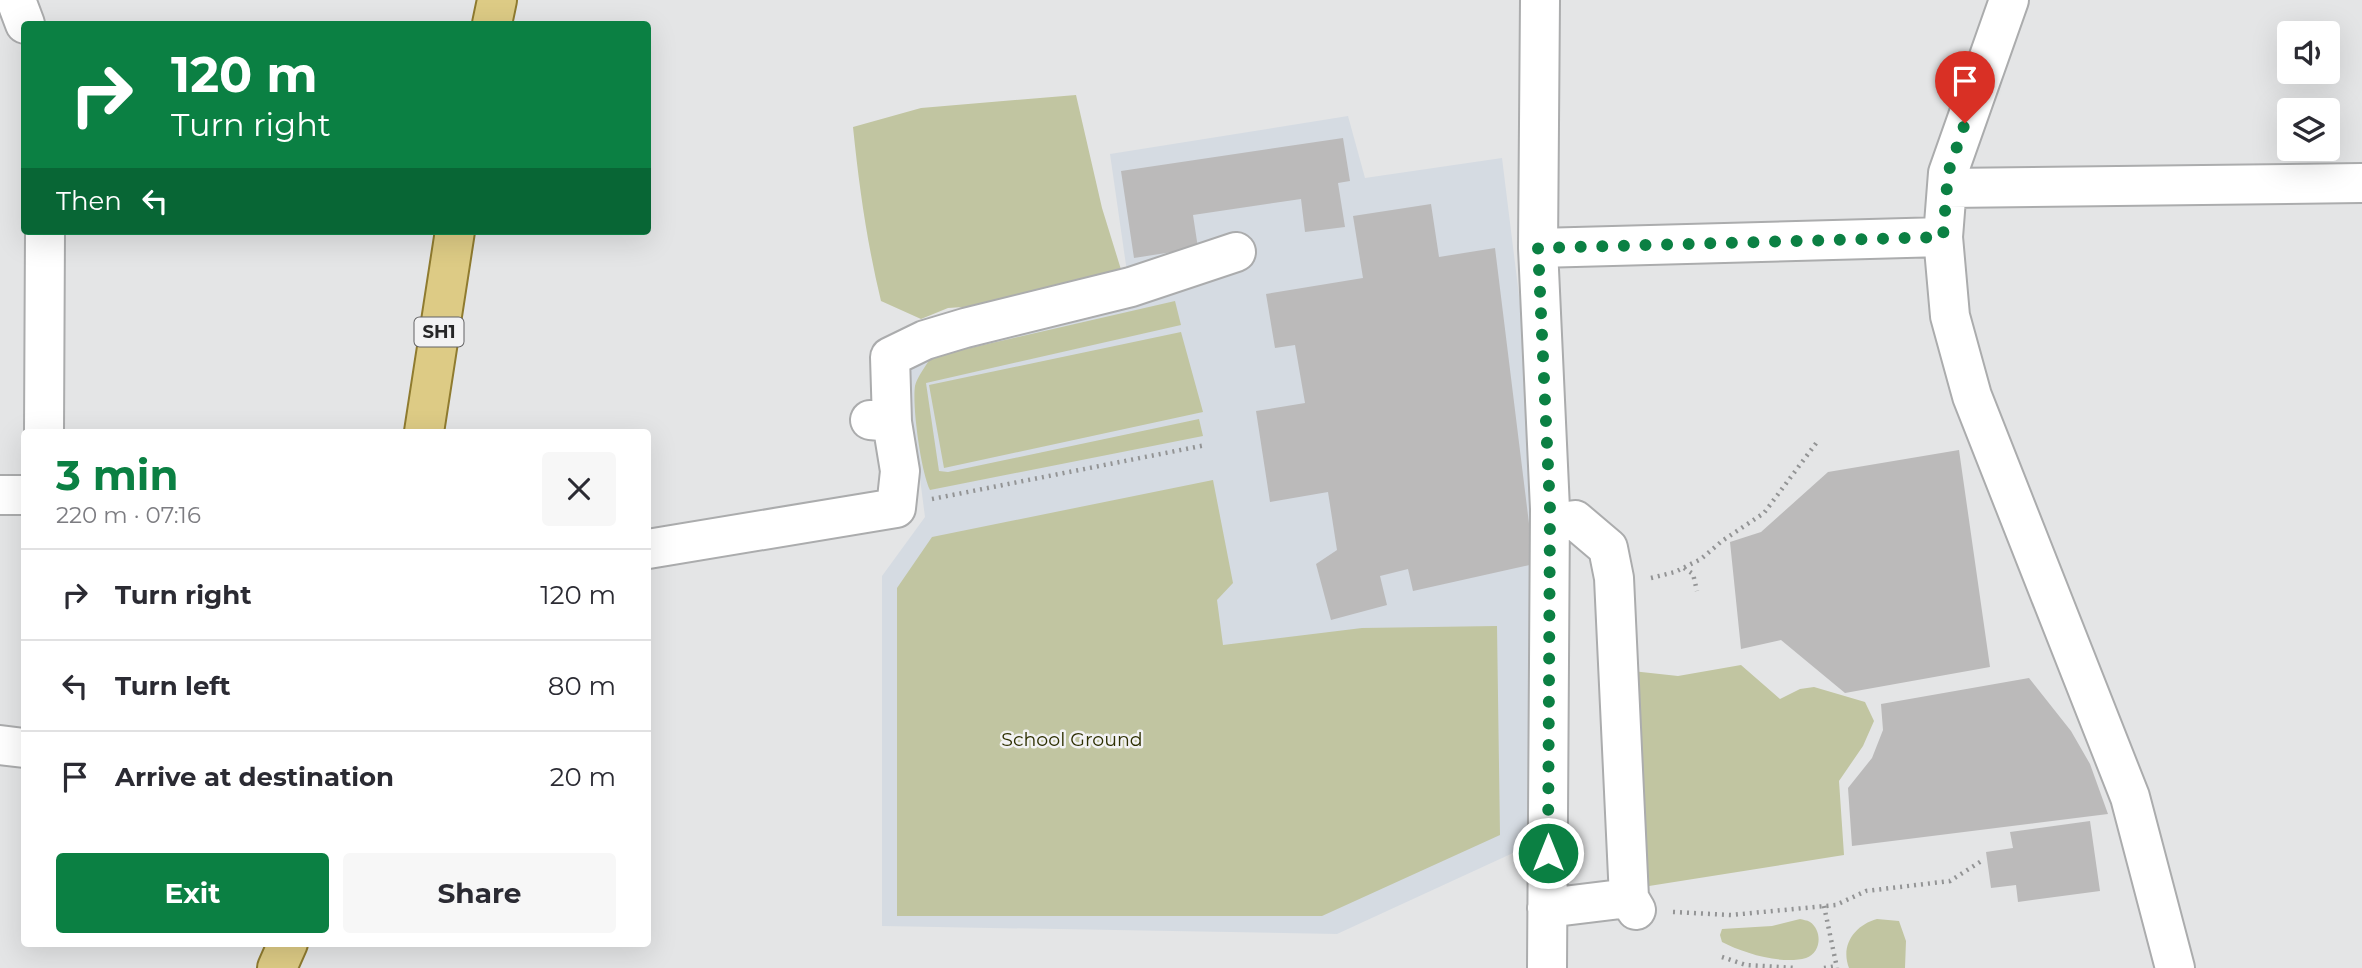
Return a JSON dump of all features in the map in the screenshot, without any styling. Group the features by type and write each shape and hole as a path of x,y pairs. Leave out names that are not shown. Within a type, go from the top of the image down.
{"main road":[{"path":"493,21 497,0"},
{"name":"SH1","path":"424,429 454,235"},
{"path":"277,968 286,947"}],"street":[{"path":"16,0 24,21"},
{"path":"1540,0 1538,248 1550,523 1547,968"},
{"path":"2009,0 1948,173 1943,237 1950,316 1972,396 2130,797 2175,968"},
{"path":"1947,188 2362,183"},
{"path":"44,429 45,235"},
{"path":"1538,248 1943,237"},
{"path":"651,549 896,508 900,471 881,421 890,358 925,340 1131,287 1236,252"},
{"path":"0,495 21,495"},
{"path":"1547,908 1633,904 1612,572 1608,548 1575,520 1550,523"},
{"path":"0,745 21,748"}],"path":[{"path":"1612,572 1655,578 1701,559 1763,513 1817,442"},
{"path":"929,499 1206,445"},
{"path":"1684,568 1693,574 1697,591"},
{"path":"1633,904 1731,915 1836,905 1866,891 1950,881 1983,860"},
{"path":"1824,906 1837,967 1824,968"},
{"path":"1722,957 1746,965 1796,968"}],"shaded area":[{"path":"1348,116 1365,178 1502,158 1536,433 1547,585 1526,847 1337,934 882,926 882,576 925,517 905,363 1127,272 1110,154"}],"green space":[{"path":"1076,95 1102,208 1123,276 993,305 948,308 921,319 881,301 864,214 853,127 921,108"},
{"path":"1175,301 1181,325 926,383 939,471 948,472 1199,419 1203,436 930,490 921,454 914,395 916,383 931,357"},
{"path":"1181,332 1203,412 944,468 929,385"},
{"name":"School Ground","path":"1213,480 1233,583 1217,600 1223,645 1362,628 1497,626 1500,835 1322,916 897,916 897,588 932,537"},
{"path":"1741,665 1780,699 1800,689 1814,687 1865,702 1874,721 1863,746 1839,781 1844,855 1649,886 1635,754 1632,671 1678,676"},
{"path":"1800,919 1814,926 1819,942 1815,952 1796,960 1751,954 1722,942 1720,935 1722,929 1772,926"},
{"path":"1877,919 1899,921 1906,941 1905,968 1849,968 1846,951 1851,937 1862,926"}],"building":[{"path":"1343,138 1350,181 1338,183 1345,227 1305,232 1301,199 1193,215 1198,248 1134,258 1121,171"},
{"path":"1431,204 1439,257 1495,248 1534,564 1413,591 1408,569 1380,576 1387,605 1331,620 1316,564 1337,550 1328,492 1270,502 1256,411 1305,403 1295,345 1275,348 1266,294 1363,278 1353,216"},
{"path":"1959,450 1990,667 1845,693 1781,640 1741,649 1730,542 1761,532 1828,472"},
{"path":"2029,678 2071,731 2090,764 2108,814 1852,846 1848,788 1872,758 1883,730 1881,704"},
{"path":"2090,821 2100,891 2018,902 2016,885 1991,888 1986,852 2013,848 2010,832"}],"route":[{"path":"1548,853 1550,509 1538,248 1943,237 1948,173 1965,123"}]}
